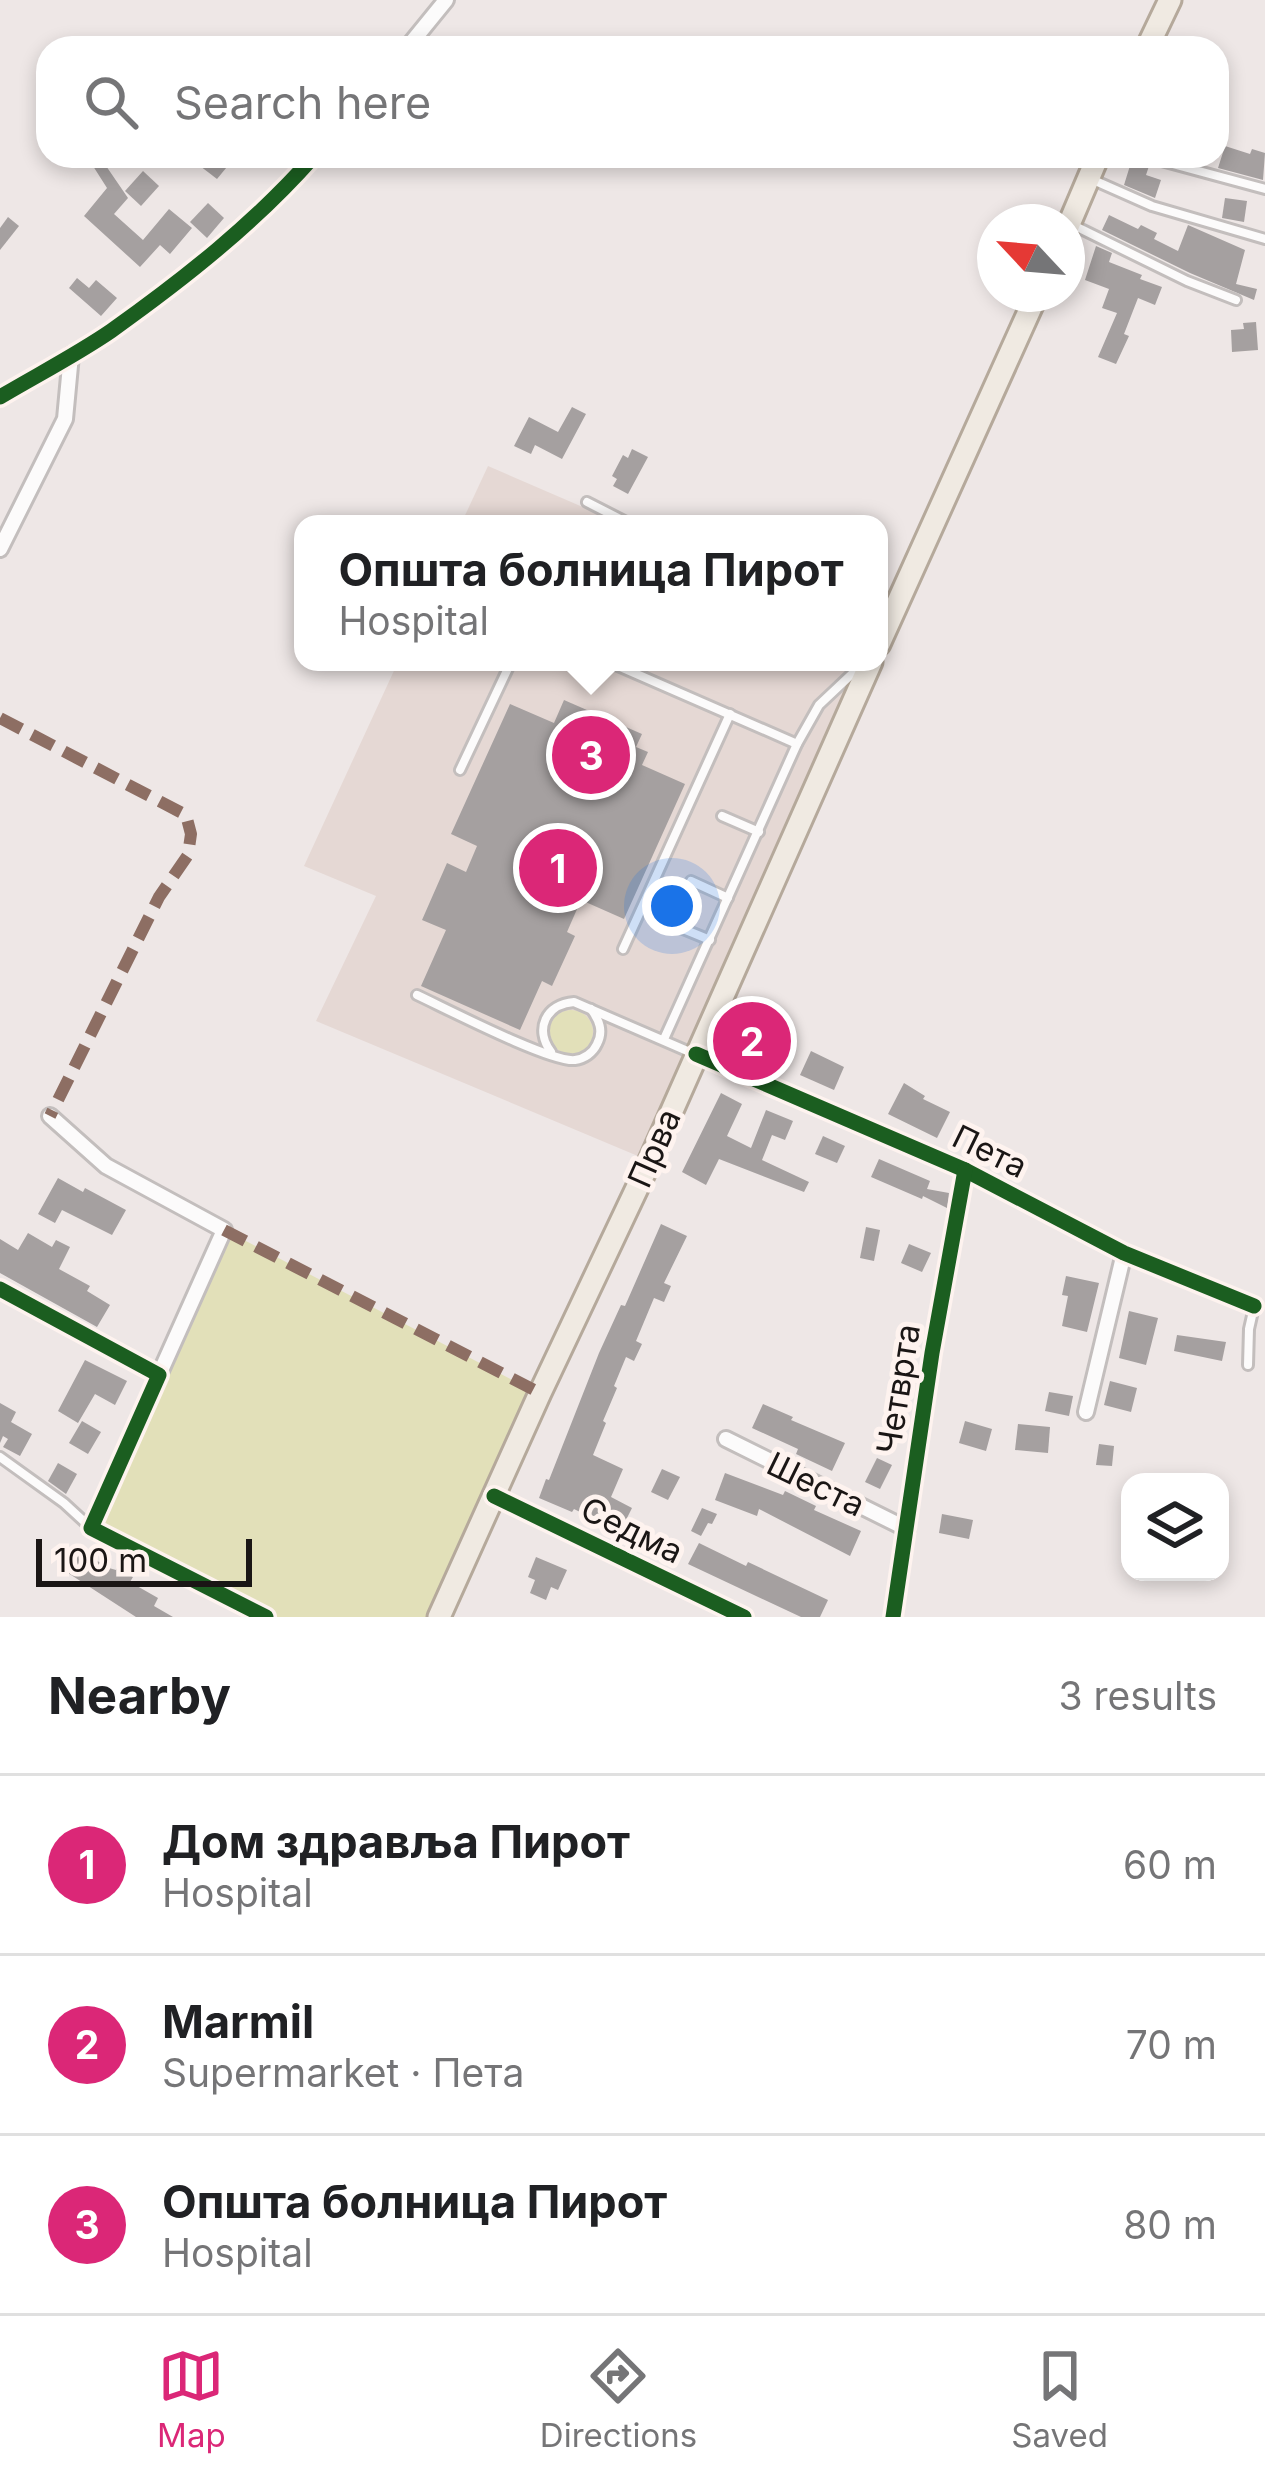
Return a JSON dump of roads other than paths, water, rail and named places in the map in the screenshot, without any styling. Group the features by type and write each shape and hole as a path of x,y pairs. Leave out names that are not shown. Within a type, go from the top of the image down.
{"main road":[{"path":"1153,36 1170,0"},
{"path":"1078,204 1093,168"},
{"path":"888,624 1029,312"},
{"name":"Прва","path":"439,1617 867,671"}],"street":[{"path":"417,36 446,0"},
{"path":"0,397 109,332 217,250 303,168"},
{"path":"0,549 65,419 71,356"},
{"name":"Пета","path":"696,1054 965,1170 1124,1252 1254,1306"},
{"path":"50,1116 106,1166 224,1230 91,1528 266,1617"},
{"name":"Четврта","path":"893,1617 965,1170"},
{"path":"1086,1412 1124,1252"},
{"path":"0,1289 159,1376"},
{"name":"Шеста","path":"726,1439 907,1529"},
{"name":"Седма","path":"494,1496 745,1617"}],"lane":[{"path":"1187,168 1265,189"},
{"path":"1089,178 1152,206 1265,238"},
{"path":"1085,234 1236,300"},
{"path":"586,502 612,515"},
{"path":"460,770 507,671"},
{"path":"630,671 797,744"},
{"path":"664,1039 797,744 819,705 860,671"},
{"path":"623,950 730,714"},
{"path":"722,816 759,832"},
{"path":"691,881 728,898"},
{"path":"671,924 710,940"},
{"path":"417,994 524,1045 571,1060 590,1054 600,1037 591,1009"},
{"path":"552,1053 543,1038 544,1019 556,1006 574,1002 696,1054"},
{"path":"1248,1365 1254,1306"},
{"path":"0,1457 91,1528"}],"place":[{"name":"Општа болница Пирот","path":"591,755"},
{"name":"Дом здравља Пирот","path":"558,868"},
{"name":"Marmil","path":"752,1041"}]}
